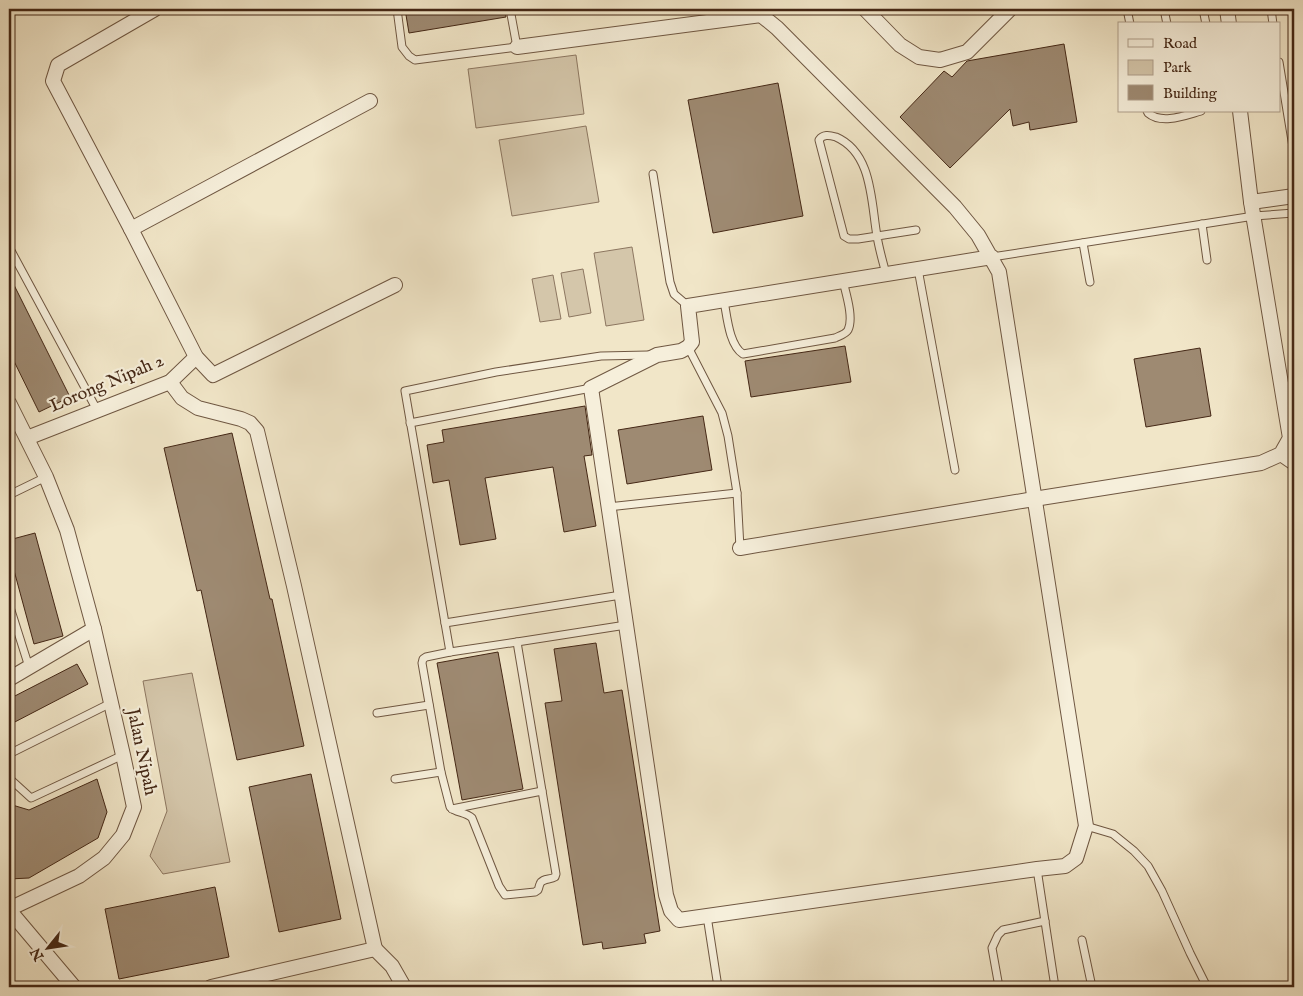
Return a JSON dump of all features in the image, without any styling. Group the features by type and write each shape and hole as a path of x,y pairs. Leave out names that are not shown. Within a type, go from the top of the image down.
{"street":[{"path":"154,9 58,65 53,81 196,356 213,375 395,285"},
{"path":"865,9 900,45 919,57 940,60 967,52 1010,9"},
{"path":"1227,9 1229,22"},
{"path":"517,48 760,12 955,207 978,235 992,258 999,272 1086,826 1076,858 1065,866 679,920 671,912 666,895 591,388 657,355 682,351 688,347 692,342 688,306 992,258"},
{"path":"131,229 370,101"},
{"path":"740,548 1261,463 1281,454 1290,438 1252,209 1240,112"},
{"path":"1252,209 1294,196"},
{"name":"Lorong Nipah 2","path":"27,438 170,382 196,356"},
{"path":"170,382 182,398 198,408 250,422 257,431 294,586 375,948 392,966 404,987"},
{"name":"Jalan Nipah","path":"9,403 46,477 67,530 94,629 134,807 123,834 104,858 78,876 9,909"},
{"path":"1281,454 1294,463"},
{"path":"9,679 94,629"},
{"path":"9,909 74,987"},
{"path":"211,987 375,948"}],"lane":[{"path":"397,9 402,47 415,60 517,48 510,9"},
{"path":"1127,9 1130,22"},
{"path":"1164,9 1167,22"},
{"path":"1204,9 1206,22"},
{"path":"1271,9 1273,22"},
{"path":"1280,68 1294,153"},
{"path":"1148,112 1152,117 1161,118 1172,118 1185,113"},
{"path":"886,274 877,236 870,184 863,167 853,148 838,138 830,135 822,136 819,140 844,236 849,239 877,236 916,230"},
{"path":"652,174 670,282 674,294 688,306"},
{"path":"992,258 1202,224 1252,209 1294,212"},
{"path":"1202,224 1207,260"},
{"path":"1083,243 1090,282"},
{"path":"9,247 96,410"},
{"path":"918,269 955,470"},
{"path":"724,301 733,340 737,350 743,354 835,338 844,334 848,331 851,319 844,281"},
{"path":"688,347 722,413 728,436 738,493 740,548"},
{"path":"450,652 405,391 496,372 601,356 657,355"},
{"path":"410,423 591,388"},
{"path":"9,495 46,477"},
{"path":"608,507 738,493"},
{"path":"445,623 621,595"},
{"path":"9,604 29,667"},
{"path":"452,809 441,772 422,663 423,659 450,652 626,625"},
{"path":"452,809 469,815 472,818 499,886 505,895 535,892 543,880 555,878 556,874 516,642"},
{"path":"9,754 111,702"},
{"path":"377,713 429,705"},
{"path":"9,778 31,798 123,755"},
{"path":"395,779 441,772"},
{"path":"452,809 542,791"},
{"path":"1086,826 1113,834 1134,851 1148,866 1162,891 1207,987"},
{"path":"1037,869 1055,987"},
{"path":"707,916 718,987"},
{"path":"999,987 992,948 998,935 1003,930 1046,922"},
{"path":"1082,940 1092,987"}],"green space":[{"path":"576,55 584,114 476,128 468,69"},
{"path":"586,126 599,202 512,216 499,140"},
{"path":"632,247 644,320 606,326 594,253"},
{"path":"583,269 591,313 569,317 561,273"},
{"path":"553,275 561,319 540,322 532,279"},
{"path":"192,673 230,862 163,874 150,856 167,811 143,681"}],"building":[{"path":"405,9 505,9 506,17 409,33"},
{"path":"1064,44 1077,122 1030,130 1029,122 1013,126 1010,109 950,168 900,117 944,71 952,77 967,61"},
{"path":"778,83 803,216 713,233 688,100"},
{"path":"9,275 70,397 39,412 9,351"},
{"path":"845,346 851,382 751,397 745,361"},
{"path":"1200,348 1211,416 1146,427 1134,359"},
{"path":"585,406 592,455 584,456 596,526 564,532 553,467 485,478 496,539 460,545 449,480 433,483 427,445 444,442 442,430"},
{"path":"703,416 712,470 627,484 618,430"},
{"path":"232,433 270,599 272,599 304,746 237,760 201,590 197,591 164,448"},
{"path":"35,533 63,636 34,644 9,552 9,540"},
{"path":"596,643 604,693 622,690 660,931 644,934 646,943 603,949 602,942 583,945 545,703 562,701 554,649"},
{"path":"498,652 523,789 462,800 437,663"},
{"path":"77,664 88,684 9,725 9,699"},
{"path":"311,774 341,919 279,932 249,787"},
{"path":"97,779 107,812 98,838 29,878 9,879 9,804 29,810"},
{"path":"215,887 229,957 119,979 105,909"}]}
